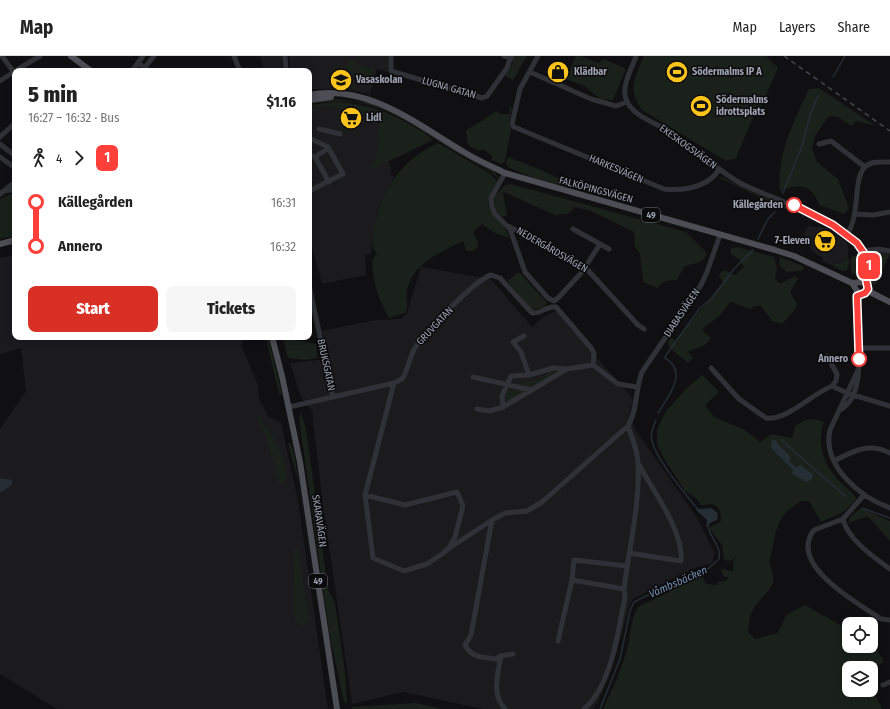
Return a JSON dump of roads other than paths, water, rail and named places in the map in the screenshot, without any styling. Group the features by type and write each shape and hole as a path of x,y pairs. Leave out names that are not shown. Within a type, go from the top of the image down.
{"main road":[{"path":"71,56 87,68"},
{"name":"FALKÖPINGSVÄGEN","path":"312,95 338,94 360,97 406,115 470,155 504,174 794,256 890,302"},
{"name":"FALKÖPINGSVÄGEN","path":"312,100 338,97 368,100"},
{"path":"0,244 12,241"},
{"path":"0,247 12,245"},
{"name":"SKARAVÄGEN","path":"273,340 289,407 300,462 337,709"}],"street":[{"path":"2,56 12,68"},
{"path":"21,68 40,56"},
{"path":"134,68 144,56"},
{"path":"145,68 154,56"},
{"path":"234,56 239,68"},
{"path":"285,56 286,68"},
{"name":"LUGNA GATAN","path":"391,56 391,71 484,98 507,68 511,57"},
{"path":"504,56 511,57"},
{"path":"538,56 530,72 591,99 616,106 627,102 624,90 636,56"},
{"path":"138,63 143,68"},
{"name":"HARKESVÄGEN","path":"530,72 517,98 512,125 664,189 685,190 710,181 718,170"},
{"path":"0,81 12,74"},
{"name":"EKESKOGSVÄGEN","path":"627,102 636,112 676,136 718,170 752,190 807,213 846,234 862,251 869,266 861,288 858,370 850,394"},
{"path":"0,137 12,126"},
{"path":"319,129 340,134"},
{"path":"312,140 329,148 343,174 312,190"},
{"path":"819,144 831,141 865,166"},
{"path":"0,144 12,154"},
{"path":"315,157 329,148"},
{"path":"312,156 315,157 328,182"},
{"path":"0,157 12,166"},
{"path":"846,234 852,226 855,214 859,178 865,166 874,163 890,162"},
{"path":"504,174 490,201 495,214 508,226 525,272 592,349 594,354 593,365"},
{"path":"2,192 12,184"},
{"path":"2,192 12,190"},
{"path":"855,214 873,215 890,212"},
{"name":"NEDERGÅRDSVÄGEN","path":"508,226 585,267 638,325 644,329"},
{"path":"573,229 609,249"},
{"name":"DIABASVÄGEN","path":"628,426 636,405 637,387 647,365 677,323 701,285 708,272 720,235"},
{"path":"554,304 585,267 600,244"},
{"path":"862,251 878,249 890,251"},
{"name":"GRUVGATAN","path":"394,383 402,379 404,376 413,352 422,339 457,302 486,277 494,275 500,278 532,313 537,314 554,304"},
{"name":"BRUKSGATAN","path":"312,301 333,397"},
{"path":"524,336 513,342 521,352 529,375"},
{"path":"859,348 890,348"},
{"path":"711,368 739,399 766,418 778,417 799,406 822,390 832,386 836,381 837,374 827,356"},
{"path":"503,407 502,396 508,386 511,376 529,375 553,368 567,369 593,365 618,384 637,387"},
{"path":"477,409 490,411 503,407 567,369"},
{"path":"473,377 531,390"},
{"path":"289,407 394,383 365,495 373,558 404,571 427,564 449,548 505,513 527,511 542,502 628,426 636,449 638,464 636,504 624,589 625,597 613,653 596,694 584,709"},
{"path":"832,386 850,394 890,406"},
{"path":"850,394 831,426 829,448 834,461 849,482 864,495 890,508"},
{"path":"834,461 854,450 866,447 876,448 890,453"},
{"path":"629,553 681,561 682,554 678,534 638,464"},
{"path":"365,495 405,505 457,492 463,506 455,537 449,548"},
{"path":"864,495 843,519 814,530 807,544 809,557 824,577 839,590 881,619 890,620"},
{"path":"843,519 851,534 864,549 890,569"},
{"path":"492,520 471,635 465,646 469,653 476,656 496,659 501,656 513,654"},
{"path":"558,641 572,580 574,560 627,566"},
{"path":"572,580 624,589"},
{"path":"501,656 497,693 498,699 505,709"},
{"path":"882,686 890,682"}],"waterway":[{"path":"833,77 845,56"},
{"path":"783,193 802,146 810,115 818,96"},
{"path":"758,239 768,219 775,212"},
{"path":"658,413 671,392 676,377 672,364 665,358 666,355 700,308 711,299 734,269 753,250"},
{"name":"Våmbsbäcken","path":"656,420 651,436 659,457 670,475 695,506"},
{"path":"781,440 845,496"},
{"path":"862,508 890,518"},
{"name":"Våmbsbäcken","path":"600,709 620,659 630,611 634,602 686,576 709,568 719,559 719,550 708,525"}],"railway":[{"path":"784,56 890,131"}],"place":[{"name":"Klädbar","path":"558,72"},
{"name":"Södermalms IP A","path":"677,72"},
{"name":"Vasaskolan","path":"341,80"},
{"name":"Södermalms idrottsplats","path":"701,106"},
{"name":"Lidl","path":"351,118"},
{"name":"Källegården","path":"794,205"},
{"name":"7-Eleven","path":"825,241"},
{"name":"Annero","path":"859,359"}]}
